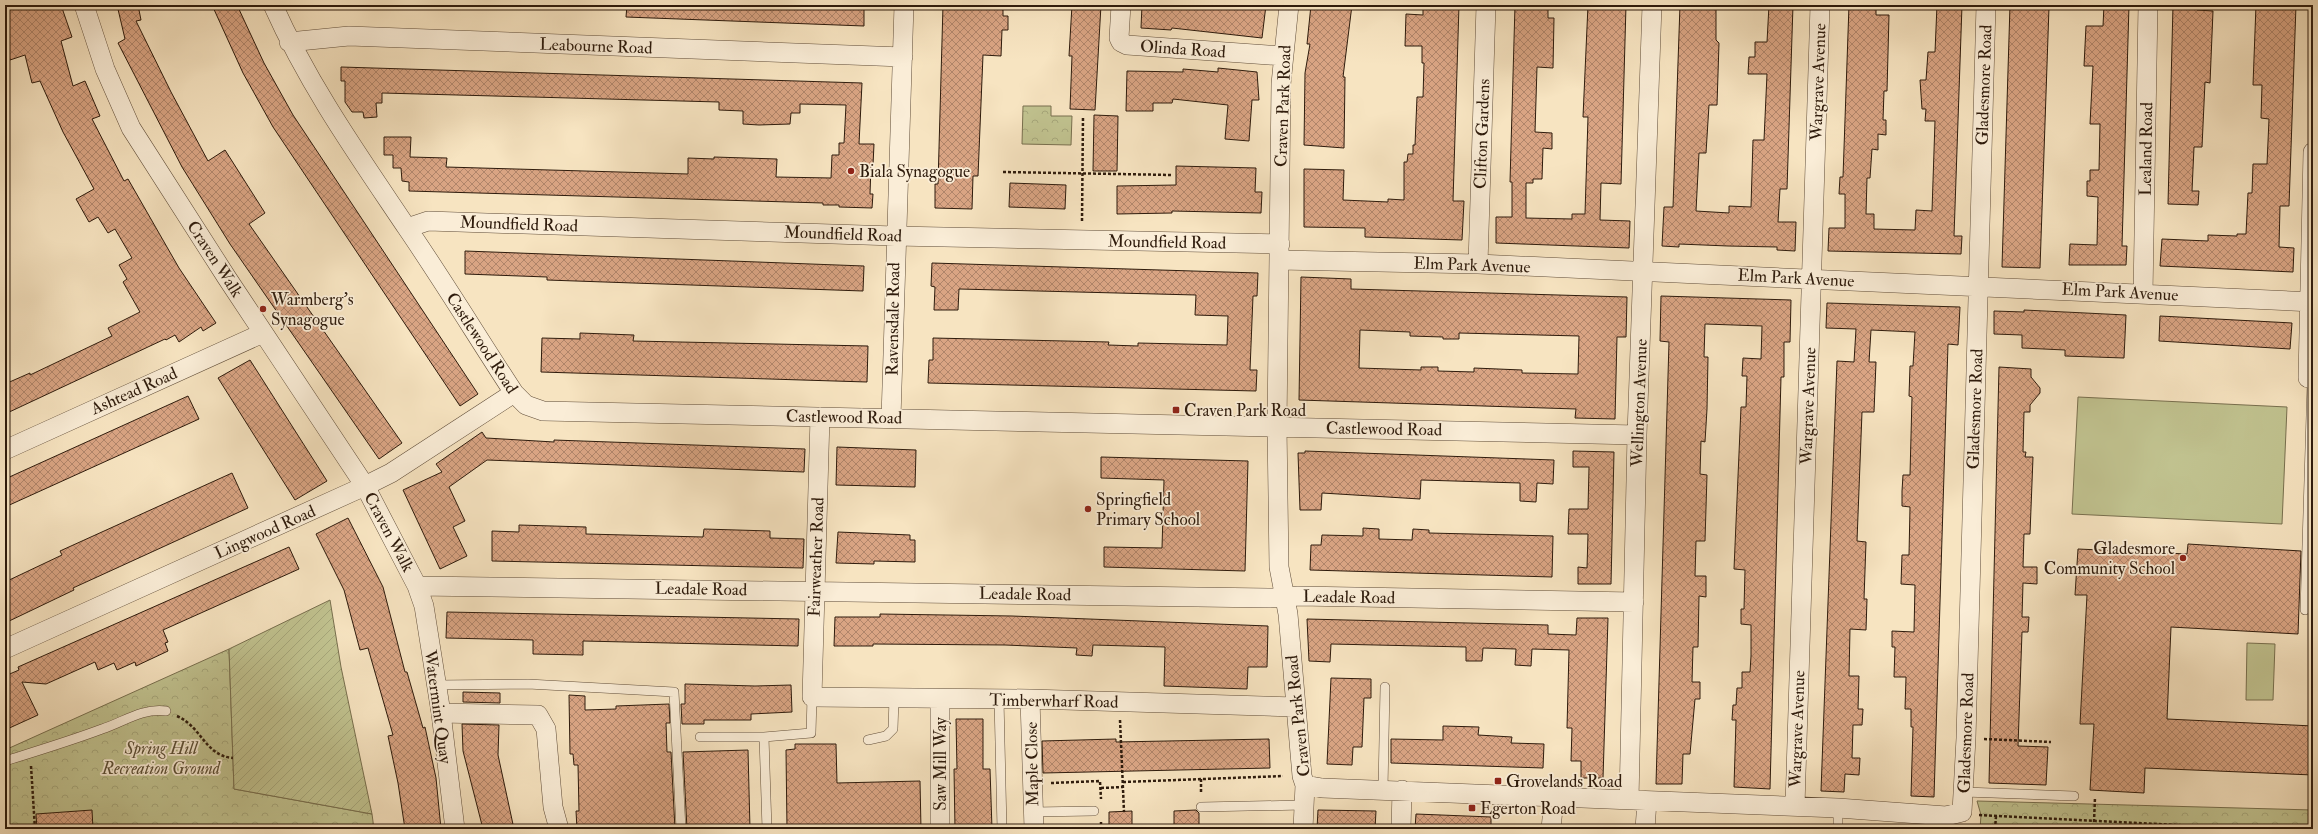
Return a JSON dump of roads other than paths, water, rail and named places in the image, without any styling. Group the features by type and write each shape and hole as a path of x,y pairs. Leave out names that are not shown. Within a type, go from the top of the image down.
{"street":[{"name":"Craven Walk","path":"84,5 105,69 131,128 263,333 365,486 417,586"},
{"name":"Castlewood Road","path":"273,5 289,42 346,141 407,228 514,393 526,405 543,411 1638,435"},
{"name":"Ravensdale Road","path":"891,418 895,236 904,5"},
{"name":"Olinda Road","path":"1121,5 1119,38 1121,42 1126,45 1283,56"},
{"name":"Craven Park Road","path":"1289,5 1283,56 1279,252 1277,426 1279,567 1283,596 1288,614 1302,776 1305,785 1303,829"},
{"name":"Clifton Gardens","path":"1478,264 1486,5"},
{"name":"Wellington Avenue","path":"1645,829 1638,801 1634,602 1652,5"},
{"name":"Wargrave Avenue","path":"1795,806 1820,5"},
{"name":"Gladesmore Road","path":"1964,821 1986,5"},
{"name":"Lealand Road","path":"2143,294 2148,5"},
{"name":"Leabourne Road","path":"289,42 349,36 903,57"},
{"path":"2308,378 2311,302 2313,152"},
{"name":"Moundfield Road","path":"407,228 428,221 895,236 1082,240 1279,252"},
{"name":"Elm Park Avenue","path":"1279,252 1478,264 1978,285 2311,302"},
{"name":"Ashtead Road","path":"5,450 263,333"},
{"name":"Lingwood Road","path":"5,649 391,473 514,393"},
{"name":"Fairweather Road","path":"812,697 820,416"},
{"name":"Leadale Road","path":"417,586 1269,598 1283,596 1634,602"},
{"name":"Watermint Quay","path":"417,586 424,606 441,713 455,829"},
{"name":"Timberwharf Road","path":"812,697 1030,699 1296,707"},
{"name":"Saw Mill Way","path":"940,699 940,829"},
{"name":"Maple Close","path":"1030,699 1038,818"},
{"path":"441,713 538,715 546,729 553,807 559,829"},
{"path":"1305,785 1322,788 1383,789 1554,798 1838,808 1954,816 1964,821"},
{"path":"1401,829 1402,790"},
{"path":"1551,829 1554,798"}],"lane":[{"path":"2305,610 2312,383 2308,378"},
{"path":"436,685 528,684 674,692 681,829"},
{"path":"1383,789 1385,687"},
{"path":"700,737 764,737 811,733 812,697"},
{"path":"868,740 886,736 893,729 894,698"},
{"path":"999,699 1002,829"},
{"path":"5,761 104,729 130,716 152,709 166,711"},
{"path":"764,737 767,829"},
{"path":"1964,792 2074,796"},
{"path":"1202,807 1303,805"},
{"path":"1838,808 1838,829"},
{"path":"1038,818 1098,813"}],"place":[{"name":"Biala Synagogue","path":"851,171"},
{"name":"Warmberg's Synagogue","path":"263,309"},
{"name":"Craven Park Road","path":"1176,410"},
{"name":"Springfield Primary School","path":"1088,509"},
{"name":"Gladesmore Community School","path":"2183,558"},
{"name":"Grovelands Road","path":"1498,781"},
{"name":"Egerton Road","path":"1472,808"}],"park label":[{"name":"Spring Hill Recreation Ground","path":"161,758"}]}
